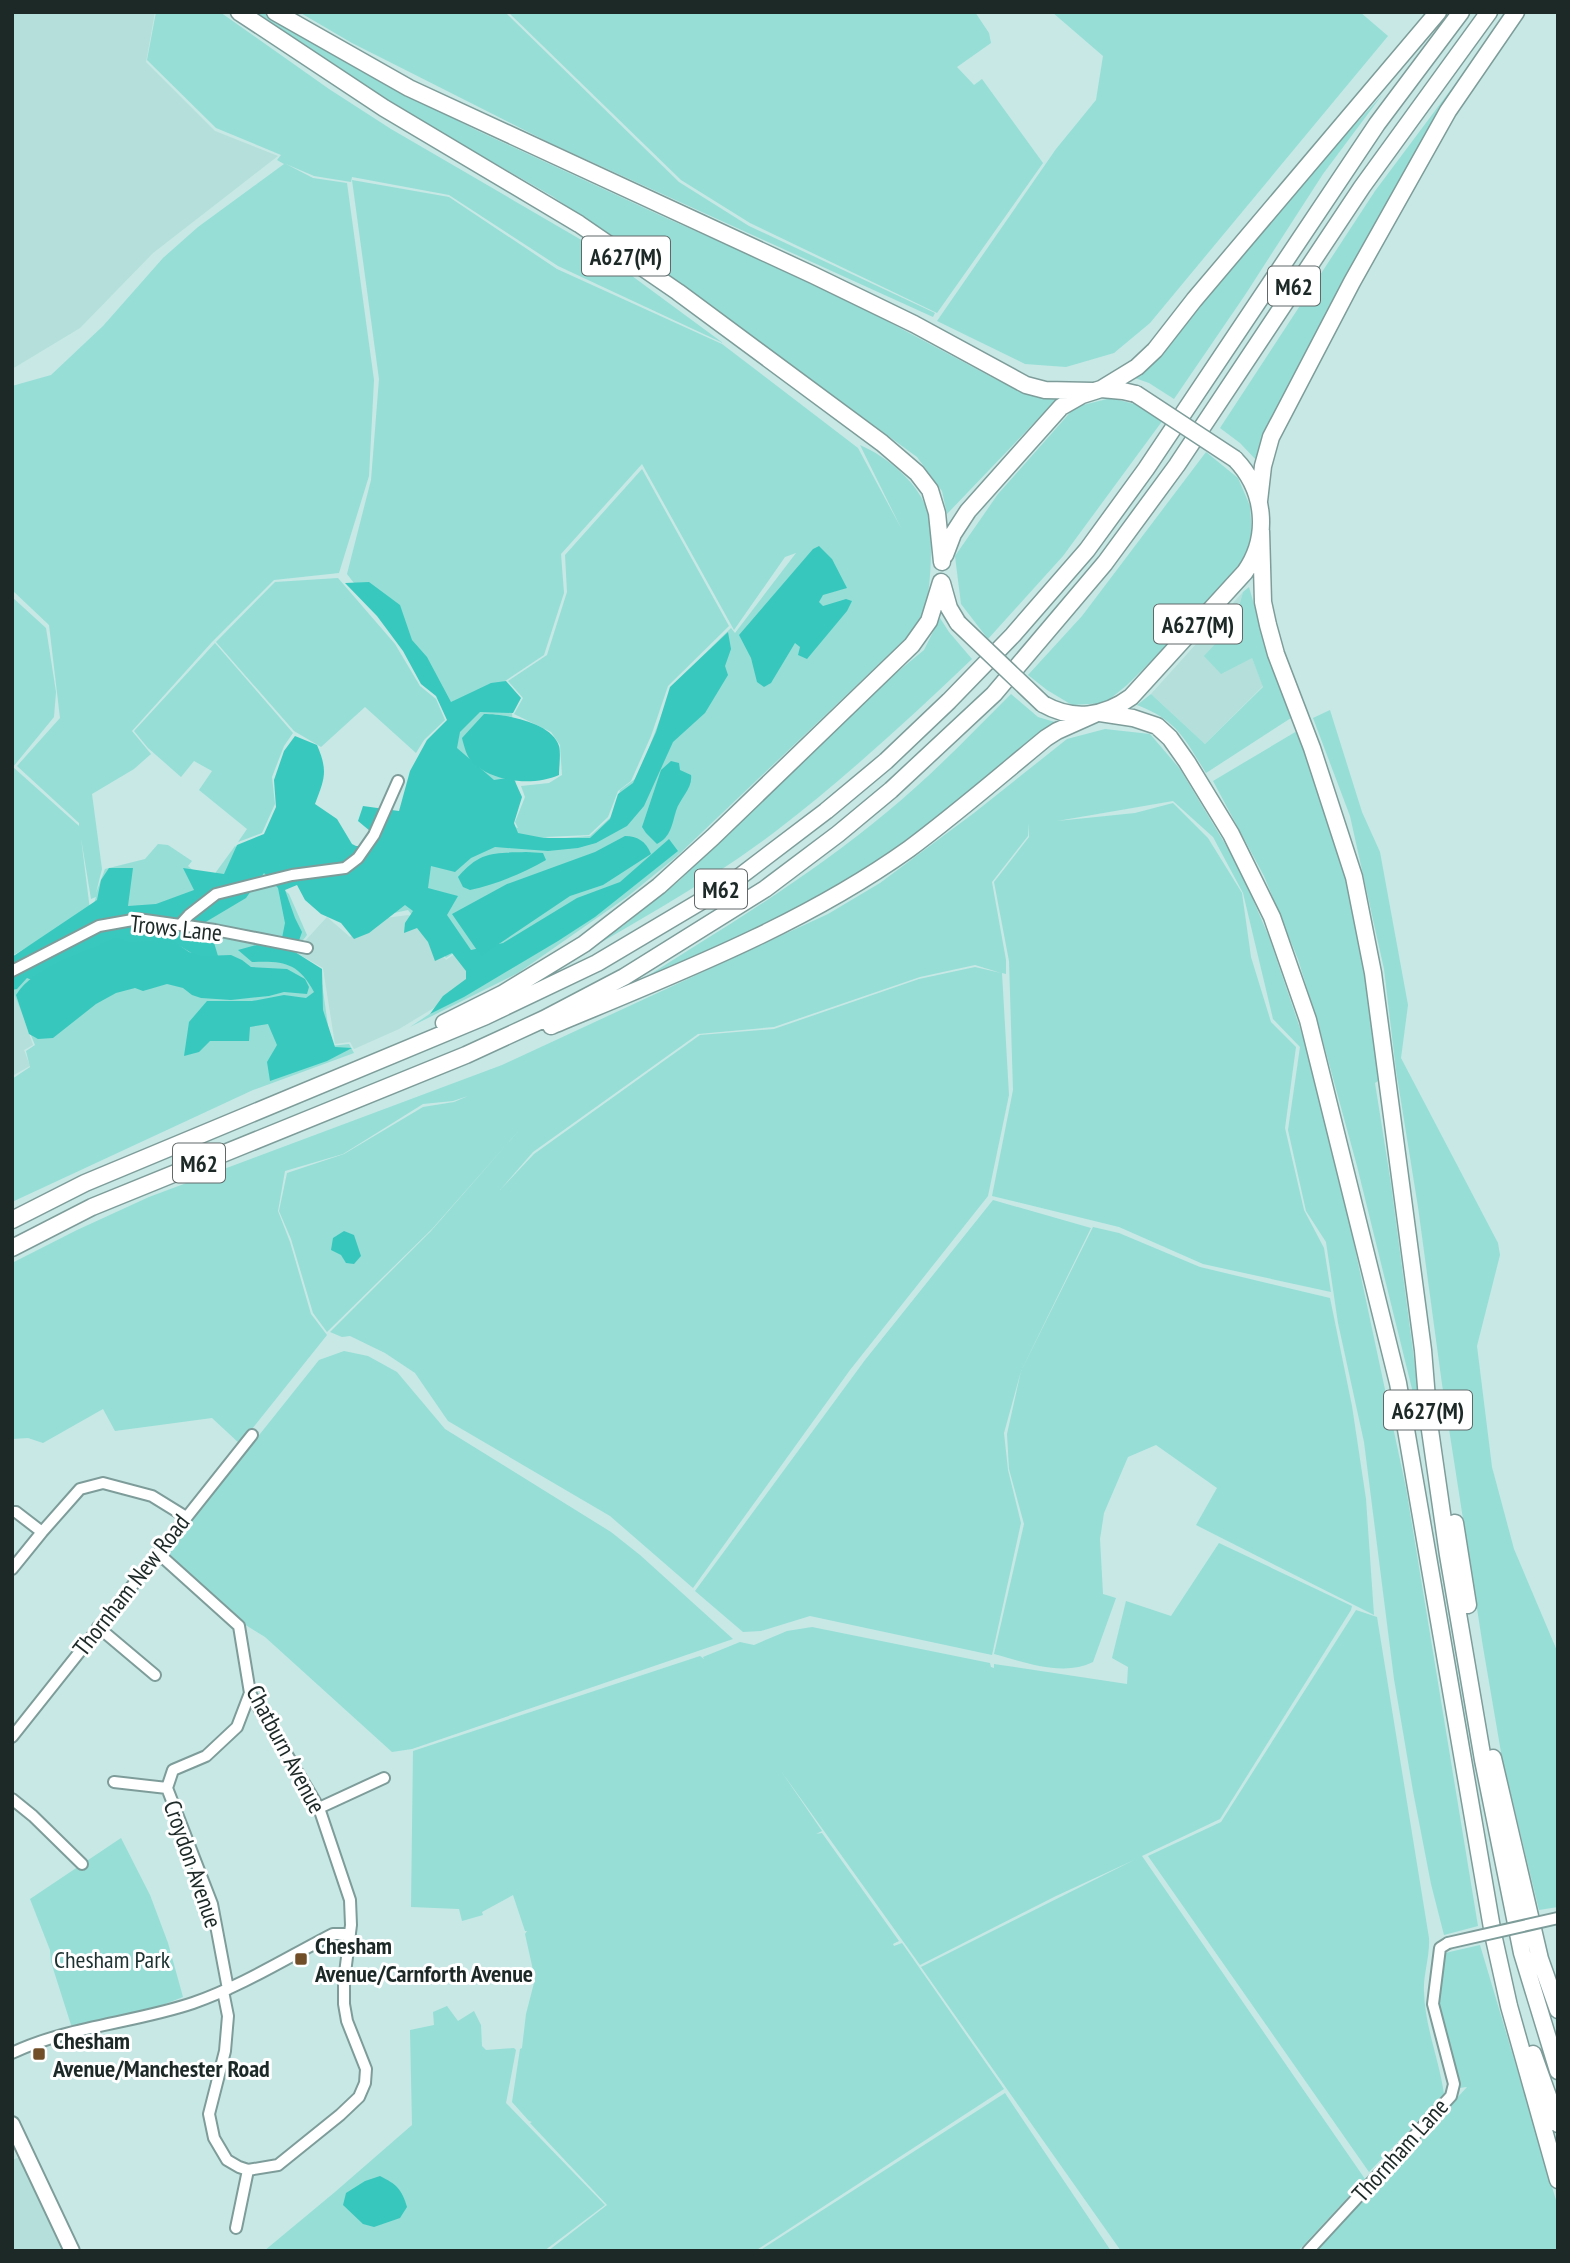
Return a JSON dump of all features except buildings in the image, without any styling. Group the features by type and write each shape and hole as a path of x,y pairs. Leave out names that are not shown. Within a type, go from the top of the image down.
{"highway":[{"name":"A627(M)","path":"239,12 384,108 579,224 699,308 882,443 918,473 930,490 937,513 942,562 941,582 946,601 958,623 1043,704 1073,715 1098,714 1133,718 1157,726 1170,738 1216,809 1272,917 1308,1020 1380,1308 1398,1383 1493,1934 1509,2006 1558,2180"},
{"name":"A627(M)","path":"275,12 410,88 858,297 1026,385 1056,391 1116,390 1136,394 1235,459 1250,479 1259,501 1264,602 1276,654 1312,748 1354,877 1373,973 1448,1555 1483,1760 1522,1953 1558,2070"},
{"name":"M62","path":"1097,390 1137,368 1155,350 1194,300 1438,12"},
{"name":"M62","path":"12,1220 85,1183 486,1016 597,963 730,884 826,811 886,761 1013,635 1087,550 1146,469 1377,124 1461,12"},
{"name":"M62","path":"12,1248 92,1207 389,1087 544,1019 624,977 765,889 891,790 994,694 1089,582 1144,511 1362,187 1489,12"},
{"name":"M62","path":"1259,501 1263,466 1271,438 1340,306 1448,111 1516,12"},
{"name":"A627(M)","path":"942,562 960,522 1055,412 1074,398 1097,390"},
{"name":"A627(M)","path":"1098,714 1131,697 1240,579 1253,559 1261,531"},
{"name":"M62","path":"272,1106 502,994 610,925 659,886 713,837 912,645 929,621 941,582"},
{"name":"M62","path":"389,1087 476,1057 667,977 812,909 909,848 1056,731 1098,714"},
{"name":"A627(M)","path":"1425,1379 1438,1424 1493,1758 1540,1959 1558,2010"},
{"name":"A627(M)","path":"1493,1934 1558,2124"}],"main road":[{"path":"12,2124 72,2251"}],"street":[{"path":"180,925 216,894 292,875 345,869 358,858 374,835 398,781"},
{"name":"Trows Lane","path":"12,971 99,926 138,919 307,948"},
{"name":"Thornham New Road","path":"12,1737 252,1435"},
{"path":"12,1569 80,1489 103,1483 152,1496 186,1517"},
{"path":"12,1512 16,1512 42,1532"},
{"name":"Chatburn Avenue","path":"159,1553 239,1626 250,1693 319,1808 350,1900 344,2004 350,2030 366,2069 365,2083 359,2097 285,2161 278,2165 248,2170"},
{"path":"98,1627 155,1675"},
{"name":"Croydon Avenue","path":"248,2170 228,2160 214,2138 211,2127 209,2114 225,2051 228,2016 225,1990 212,1905 167,1788 173,1770 206,1756 237,1727 250,1693"},
{"path":"319,1808 384,1778"},
{"path":"114,1782 167,1788"},
{"path":"12,1799 82,1864"},
{"name":"Thornham Lane","path":"1308,2251 1451,2096 1454,2084 1433,2004 1440,1948 1558,1919"},
{"path":"12,2053 44,2040 194,2003 225,1990 333,1934 350,1934"},
{"path":"236,2228 248,2170"}],"shaded area":[{"path":"12,12 155,12 146,62 215,131 278,156 153,253 80,328 12,369"},
{"path":"819,546 832,559 847,588 823,595 819,602 823,606 846,599 852,601 847,611 807,659 798,655 800,647 795,643 771,683 764,687 757,682 751,658 739,635 813,549"},
{"path":"369,582 400,605 412,640 427,657 451,702 491,683 506,681 521,698 513,713 480,712 460,732 457,748 494,780 513,777 522,797 514,823 518,833 544,838 590,838 610,819 618,794 633,783 656,732 670,687 728,632 731,649 725,666 728,675 705,713 673,742 644,806 627,826 596,843 578,848 548,851 495,847 471,858 455,872 431,866 428,888 458,896 447,915 471,950 503,943 577,898 620,882 669,839 678,851 595,917 464,997 430,1014 443,996 466,979 466,971 452,953 435,961 428,942 417,928 404,933 405,923 413,911 405,905 369,933 354,939 341,923 321,914 305,900 297,885 285,890 302,932 295,952 322,969 323,1010 335,1047 352,1048 327,1061 270,1081 267,1062 277,1045 268,1024 250,1027 249,1041 210,1041 199,1052 184,1056 189,1022 207,1001 252,1001 284,995 306,998 314,992 302,975 289,965 252,962 238,950 282,938 285,923 278,888 264,873 246,898 194,932 212,936 218,956 206,962 180,946 39,983 27,978 17,989 12,990 12,957 97,900 101,880 109,868 133,868 128,906 156,904 194,890 183,868 224,874 237,845 264,834 276,807 274,780 284,751 295,736 317,745 323,762 323,781 315,804 337,819 352,844 371,846 376,836 358,821 363,806 399,811 410,771 427,740 447,720 436,696 421,684 403,651 377,616 345,583"},
{"path":"1243,592 1234,624 1263,686 1205,744 1151,694"},
{"path":"484,714 515,718 547,731 559,746 559,775 538,781 515,781 492,775 473,763 467,755 462,738"},
{"path":"671,761 679,763 680,770 691,775 691,780 668,834 657,844 642,827 661,770"},
{"path":"625,836 641,840 651,854 603,885 570,896 481,956 452,914 507,884 595,852"},
{"path":"543,853 546,860 509,878 470,890 463,887 458,877 473,862 488,855"},
{"path":"409,915 446,960 459,951 480,980 399,1029 354,1049 350,1042 335,1044 323,968 295,952 327,917 350,937 385,918"},
{"path":"115,938 130,942 172,940 189,952 202,956 231,955 251,967 287,969 305,979 309,987 307,994 284,992 231,1000 201,998 183,988 167,984 143,991 135,988 116,993 96,1004 53,1038 38,1039 29,1034 16,995 24,985 47,968"},
{"path":"12,984 33,1045 24,1050 30,1066 12,1076"},
{"path":"344,1231 354,1235 361,1256 354,1264 346,1263 341,1255 331,1250 333,1238"},
{"path":"23,2156 63,2251 12,2251 12,2160"},
{"path":"380,2176 398,2188 407,2207 400,2218 374,2227 363,2224 343,2205 346,2193 365,2181"}],"green space":[{"path":"156,12 220,12 391,129 590,245 723,343 558,266 449,195 352,177 351,182 314,176 286,164 313,178 347,183 374,380 369,476 339,573 274,580 212,642 132,731 151,754 134,769 92,794 102,869 96,893 105,869 145,859 158,844 168,845 192,861 188,866 208,883 235,846 289,894 307,935 292,954 320,970 331,1046 349,1044 354,1053 253,1090 12,1202 12,1079 30,1067 26,1051 35,1045 14,994 13,979 91,913 96,897 91,899 81,838 90,910 12,956 12,597 46,628 56,692 54,717 13,767 79,826 79,823 17,766 60,718 49,625 12,590 12,386 51,375 103,326 163,258 198,227 284,164 277,160 281,155 216,128 147,60"},
{"path":"253,12 265,12 357,69 476,130 829,290 997,380 1057,399 947,514 942,491 917,457 685,287 552,196 383,99"},
{"path":"299,12 505,12 679,182 749,226 935,313 933,317 550,143 352,43"},
{"path":"508,12 975,12 989,33 991,43 957,67 974,85 982,79 1043,163 937,313 750,223 681,180"},
{"path":"1052,12 1360,12 1388,36 1150,323 1114,353 1066,367 1025,364 937,321 1056,149 1096,100 1103,56"},
{"path":"1476,56 1258,462 1240,443 1220,428 1375,191"},
{"path":"1382,95 1323,174 1174,399 1149,383 1132,377 1287,200"},
{"path":"352,180 449,197 557,269 722,344 858,448 901,528 860,445 899,470 915,488 926,507 931,540 928,591 919,626 676,857 627,897 518,973 410,1027 482,979 460,949 446,958 408,910 385,915 400,810 454,714 347,574 371,480 379,379","holes":["642,464 734,630 785,557 796,553 735,633 731,628 673,685 644,761 635,779 620,790 613,815 590,836 552,839 545,837 589,835 608,817 618,791 631,781 651,736 668,686 729,626 642,469 565,555 567,592 547,655 508,681 523,698 514,714 551,732 560,745 562,775 549,783 521,786 525,797 515,822 518,828 511,826 516,789 512,712 499,685 544,655 564,593 561,554"]},
{"path":"1111,398 1146,407 1163,420 1063,556 988,639 961,604 955,556 998,494 1075,407"},
{"path":"1206,452 1238,478 1250,506 1252,536 1243,560 1183,630 1127,685 1105,703 1072,705 1028,675 1082,616"},
{"path":"338,578 395,644 420,686 436,699 445,720 424,740 416,753 365,707 321,747 294,731 216,642 275,582"},
{"path":"1249,587 1273,671 1291,718 1206,773 1171,724 1137,705 1151,694 1205,744 1263,687 1252,658 1221,674 1204,656 1234,624 1243,592"},
{"path":"940,618 972,659 900,726 827,790 750,850 559,967 623,926 679,881 878,688 924,650"},
{"path":"215,643 293,733 284,746 272,777 275,804 262,833 238,842 247,829 199,790 212,771 194,761 181,777 148,748 134,731"},
{"path":"1011,694 1038,717 1058,723 916,836 848,880 740,936 630,987 761,904 857,836 919,784"},
{"path":"1330,710 1362,812 1380,852 1408,1005 1401,1058 1498,1243 1500,1255 1477,1346 1492,1467 1514,1549 1558,1653 1558,1907 1539,1910 1502,1758 1442,1384 1384,969 1350,816 1313,718"},
{"path":"1105,729 1150,734 1180,769 1239,867 1269,937 1303,1037 1332,1141 1406,1488 1478,1926 1444,1935 1431,1884 1394,1679 1364,1442 1338,1323 1326,1242 1306,1211 1288,1130 1300,1047 1273,1019 1243,893 1213,837 1173,801 1057,821 1135,813 1173,803 1208,838 1242,893 1251,957 1271,1022 1296,1047 1285,1128 1304,1210 1324,1248 1331,1292 1203,1264 1119,1227 992,1196 1013,1090 1009,961 994,882 1029,837 1029,823 1028,836 992,882 1006,960 1006,974 1002,973 1009,1095 988,1196 850,1370 693,1588 610,1516 448,1421 415,1373 385,1353 350,1336 342,1337 330,1332 431,1231 521,1128 432,1229 327,1332 313,1313 291,1239 279,1211 287,1173 344,1154 423,1107 454,1102 468,1096 453,1101 423,1104 343,1154 285,1171 278,1211 311,1314 327,1335 240,1444 212,1418 115,1431 103,1409 43,1443 28,1438 12,1439 12,1263 149,1197 502,1065 828,914 880,883 1067,739","holes":["975,965 1001,973 975,967 919,979 774,1029 700,1035 534,1154 500,1190 533,1152 698,1034 774,1027 920,977"]},
{"path":"1297,731 1336,841 1362,948 1381,1079 1375,1083 1419,1397 1414,1397 1357,1166 1298,959 1264,876 1213,781"},
{"path":"993,1200 1091,1228 1021,1371 1004,1433 1008,1470 1021,1523 992,1655 810,1616 761,1631 743,1632 695,1591 865,1360"},
{"path":"1093,1227 1119,1233 1200,1267 1330,1298 1352,1406 1366,1499 1374,1615 1196,1525 1217,1488 1156,1445 1128,1457 1104,1513 1100,1539 1103,1594 1116,1598 1093,1662 1056,1668 994,1654 1024,1524 1009,1469 1007,1434 1021,1371"},
{"path":"344,1351 368,1356 397,1372 445,1429 611,1532 733,1639 412,1749 392,1752 265,1637 244,1624 165,1553 319,1360"},
{"path":"1219,1543 1352,1606 1220,1819 1142,1856 1365,2179 1298,2251 1121,2251 921,1967 1134,1860 920,1965 781,1771 822,1831 816,1834 822,1833 899,1941 893,1944 894,1946 902,1943 1004,2089 755,2251 548,2251 607,2205 512,2102 526,2014 535,1979 525,1934 527,1931 513,1895 482,1912 483,1915 462,1921 459,1909 411,1907 413,1751 700,1656 704,1659 703,1657 740,1642 754,1645 787,1631 812,1627 990,1663 994,1668 994,1664 1127,1684 1128,1667 1112,1658 1126,1601 1171,1616"},
{"path":"1356,1610 1377,1617 1429,1938 1424,1986 1425,2005 1444,2094 1369,2172 1148,1856 1221,1822"},
{"name":"Chesham Park","path":"121,1838 150,1895 168,1943 183,1997 147,2011 72,2028 51,1962 50,1950 30,1899"},
{"path":"1480,1945 1558,2207 1558,2251 1317,2251 1467,2087 1459,2088 1449,2055 1441,2021 1438,1987 1445,1953"},
{"path":"447,2006 458,2021 474,2011 481,2025 482,2046 486,2050 516,2050 506,2103 605,2205 544,2251 264,2251 412,2125 410,2030 434,2025 433,2012"},
{"path":"1005,2093 1111,2251 759,2251"}],"place":[{"name":"Chesham Avenue/Carnforth Avenue","path":"301,1959"},
{"name":"Chesham Avenue/Manchester Road","path":"39,2054"}]}
